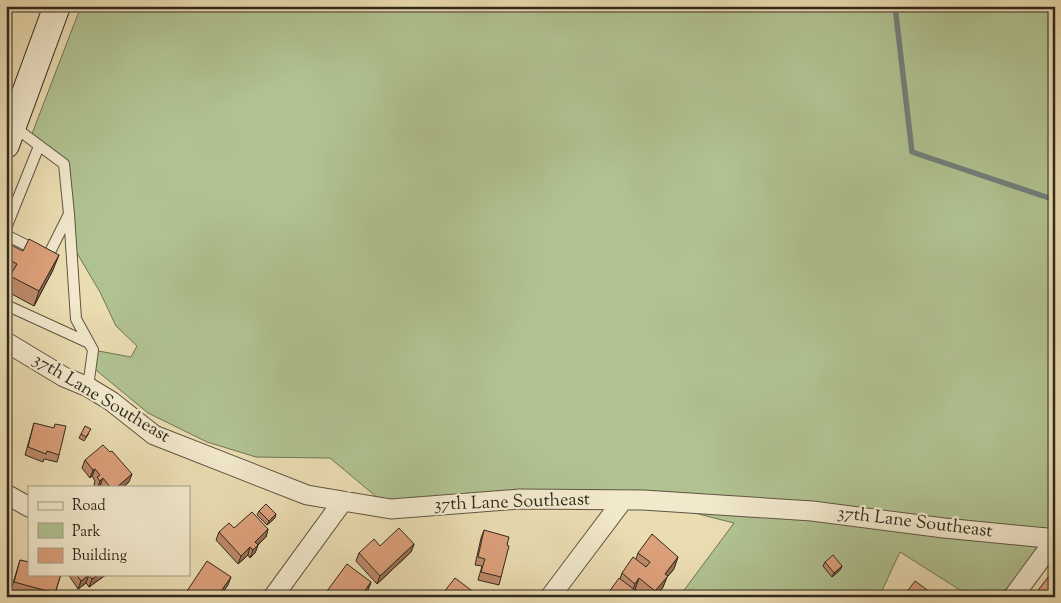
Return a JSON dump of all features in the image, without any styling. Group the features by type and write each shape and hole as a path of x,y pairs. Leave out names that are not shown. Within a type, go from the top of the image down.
{"main road":[{"path":"11,125 57,6"}],"street":[{"name":"37th Lane Southeast","path":"6,342 64,377 88,387 111,401 154,435 307,495 391,510 520,499 623,500 812,511 944,528 1047,538 1054,541"},
{"path":"6,494 28,506"},
{"path":"550,597 623,500"},
{"path":"273,597 343,501"},
{"path":"1013,597 1054,541"}],"lane":[{"path":"11,125 64,164 76,319 93,350 88,387"},
{"path":"6,228 40,146"},
{"path":"6,235 48,256 69,214"},
{"path":"6,305 90,343"}],"green space":[{"path":"81,6 1055,6 1055,531 1005,595 960,590 900,552 879,597 679,597 734,523 643,500 391,509 330,458 256,457 207,442 148,413 91,366 93,350 131,357 137,346 116,326 100,292 71,243 64,164 30,139"}],"building":[{"path":"29,239 59,255 39,291 10,276 17,264 6,258 11,245 23,251"},
{"path":"34,423 54,428 55,424 66,426 59,455 47,451 46,454 28,447"},
{"path":"85,426 91,429 86,437 81,434"},
{"path":"103,445 110,452 112,451 132,474 118,486 109,486 103,478 100,481 97,477 100,475 85,460"},
{"path":"266,504 276,514 269,521 259,511"},
{"path":"252,512 268,529 255,542 258,545 253,550 250,547 241,556 219,532 229,523 234,528"},
{"path":"399,528 414,544 380,576 359,553 374,539 380,546"},
{"path":"484,530 509,537 507,545 509,546 501,577 481,572 485,559 478,557"},
{"path":"652,534 678,557 665,574 668,576 655,591 639,578 635,584 622,573 633,557 646,567 650,562 638,553"},
{"path":"6,549 12,555 6,560"},
{"path":"833,555 842,566 834,573 825,562"},
{"path":"20,560 28,562 28,576 60,576 55,593 14,582"},
{"path":"207,561 231,577 217,597 188,597 185,594"},
{"path":"347,564 371,582 360,597 334,597 327,591"},
{"path":"1055,568 1055,597 1033,597"},
{"path":"77,576 88,576 81,581"},
{"path":"455,578 479,596 440,597"},
{"path":"619,578 644,597 607,597"},
{"path":"915,581 937,597 903,597"}],"waterway":[{"path":"895,6 912,152 1055,200"}]}
